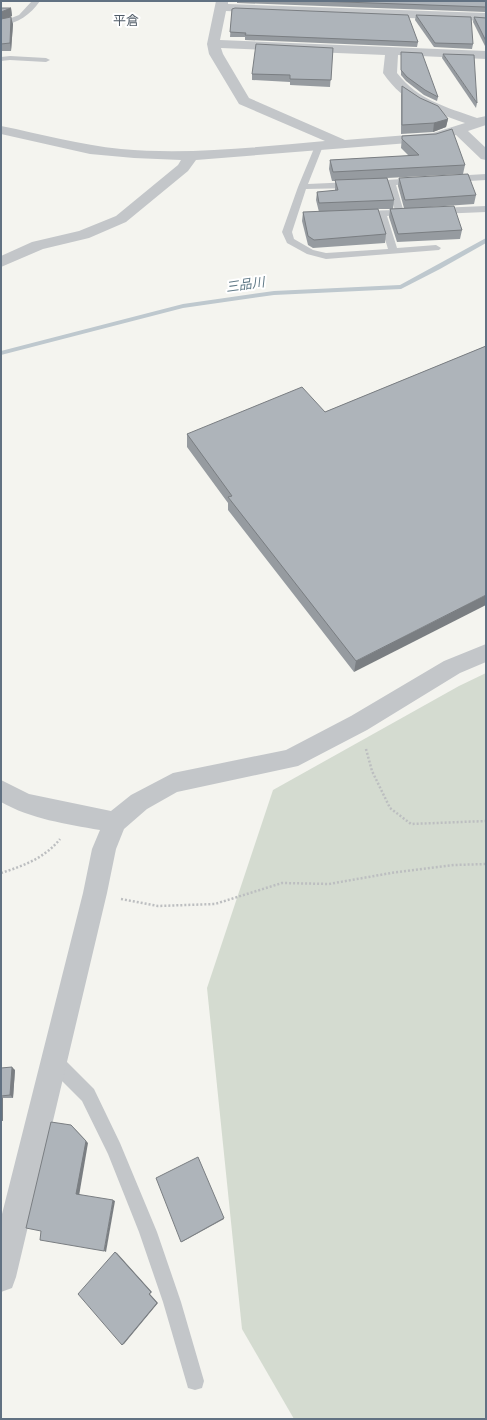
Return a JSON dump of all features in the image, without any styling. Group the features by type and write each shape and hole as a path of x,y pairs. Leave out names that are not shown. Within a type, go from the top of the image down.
{"street":[{"path":"343,144 244,101 216,54 213,44 221,4 486,17"},
{"path":"213,44 486,55"},
{"path":"392,51 390,73 400,86 421,102 481,121"},
{"path":"1,130 77,147 106,151 162,156 192,156 434,137 459,130 481,121"},
{"path":"459,130 486,156"},
{"path":"1,262 38,245 84,235 121,219 183,168 192,156"},
{"path":"1,1277 95,893 104,849 115,822 139,802 173,783 290,759 359,723 452,667 486,653"},
{"path":"1,790 24,803 115,822"}],"lane":[{"path":"1,24 19,18 28,11 36,1"},
{"path":"1,60 10,58 46,60"},
{"path":"318,146 302,187 296,217 288,232 290,241 310,252 326,256 436,248"},
{"path":"445,180 486,177"},
{"path":"302,187 422,181"},
{"path":"392,182 400,213"},
{"path":"431,211 486,209"},
{"path":"352,215 416,212"},
{"path":"382,214 393,251"},
{"path":"54,1061 88,1095 114,1149 172,1302 195,1381"}],"path":[{"path":"359,723 372,771 390,808 411,824 486,821"},
{"path":"1,873 28,864 57,845 76,815"},
{"path":"95,893 158,906 215,904 282,883 329,884 391,873 454,865 486,864"}],"shaded area":[{"path":"486,673 486,1419 294,1419 242,1329 207,988 273,790 459,686"}],"building":[{"path":"315,1 486,1 486,7"},
{"path":"1,8 11,8 1,12"},
{"path":"232,9 408,15 418,42 245,35 246,33 230,32"},
{"path":"416,15 471,17 473,44 435,43"},
{"path":"11,17 10,43 1,44 1,19"},
{"path":"474,17 486,18 486,41"},
{"path":"256,44 333,48 331,80 290,79 290,75 252,74"},
{"path":"401,52 422,53 438,97 407,77 401,70"},
{"path":"443,54 474,55 477,103"},
{"path":"402,86 420,98 438,106 448,119 434,123 402,125"},
{"path":"452,129 465,165 333,172 330,160 419,155 402,139 402,136 436,134"},
{"path":"468,174 476,195 405,200 399,178"},
{"path":"387,178 394,200 319,203 317,192 338,190 335,180"},
{"path":"454,206 462,230 398,234 390,209"},
{"path":"378,209 386,234 314,240 308,236 303,212"},
{"path":"486,346 486,595 356,661 228,497 232,496 187,434 302,387 325,412"},
{"path":"12,1067 10,1095 1,1096 1,1068"},
{"path":"51,1122 71,1125 86,1141 76,1194 113,1200 104,1251 40,1240 41,1231 26,1228"},
{"path":"198,1157 224,1218 181,1242 156,1178"},
{"path":"115,1252 151,1292 149,1294 157,1303 122,1345 78,1294"}],"waterway":[{"name":"三品川","path":"1,353 183,306 274,293 401,287 438,268 486,240"}],"district":[{"name":"平倉","path":"126,20"}]}
